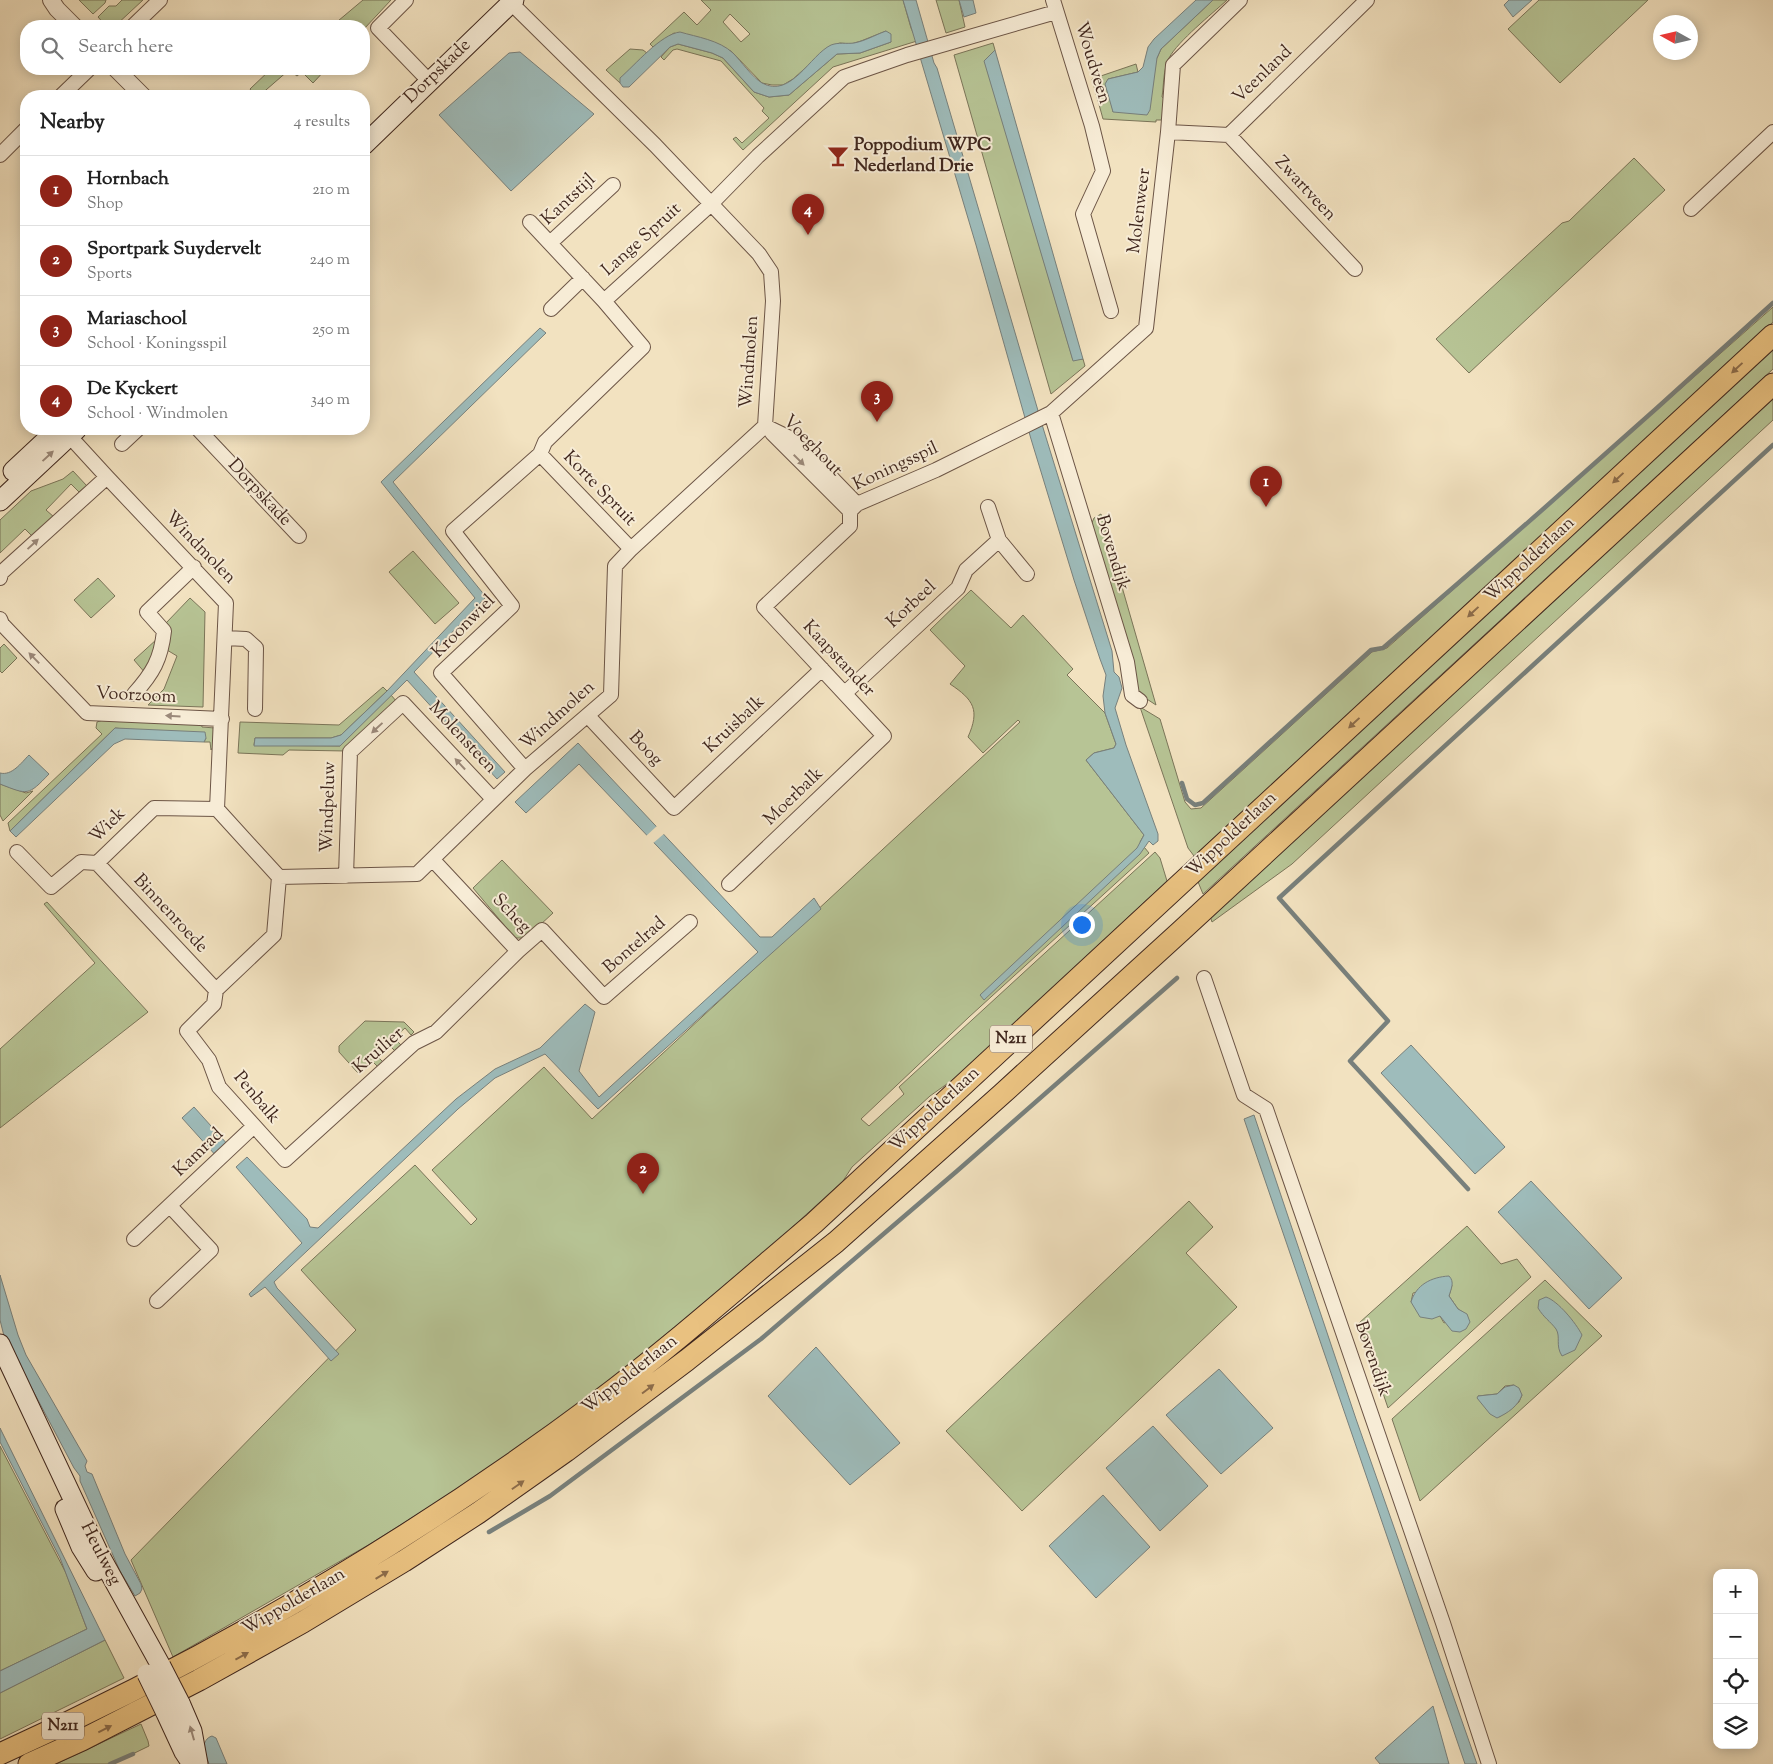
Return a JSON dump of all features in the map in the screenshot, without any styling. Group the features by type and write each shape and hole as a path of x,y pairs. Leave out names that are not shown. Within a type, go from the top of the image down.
{"main road":[{"name":"Dorpskade","path":"370,139 512,2"},
{"name":"Wippolderlaan","path":"0,1754 74,1721 290,1606 465,1496 550,1436 668,1347 814,1222 1773,335"},
{"name":"Wippolderlaan","path":"29,1764 82,1740 199,1680 303,1622 413,1556 566,1451 836,1242 988,1107 1175,936 1773,384"},
{"path":"0,484 61,435"},
{"path":"0,501 62,435"},
{"name":"Heulweg","path":"0,1346 172,1707 184,1752 192,1764"},
{"name":"Heulweg","path":"0,1372 40,1460 62,1502 81,1547 154,1670"},
{"name":"Heulweg","path":"172,1707 192,1730 198,1764"}],"street":[{"path":"139,20 160,0"},
{"path":"406,0 378,28 429,81"},
{"name":"Molenweer","path":"1049,414 1146,328 1168,132 1173,64 1240,0"},
{"name":"Veenland","path":"1229,135 1367,0"},
{"name":"Windmolen","path":"279,876 417,874 525,770 612,695 615,566 631,549 765,426 773,301 771,272 760,254 512,2"},
{"path":"58,3 70,20"},
{"name":"Woudveen","path":"943,46 1055,6 1092,126 1103,171 1083,214 1111,312"},
{"name":"Lange Spruit","path":"453,531 540,454 545,442 643,347 604,300 710,204 758,156 844,77 915,53 943,46"},
{"path":"67,90 83,75"},
{"path":"122,75 137,90"},
{"path":"1168,132 1229,135"},
{"path":"1691,209 1773,132"},
{"name":"Zwartveen","path":"1229,135 1355,268"},
{"path":"0,154 20,136"},
{"name":"Kantstijl","path":"550,243 613,185"},
{"name":"Kantstijl","path":"530,222 604,300"},
{"path":"551,309 583,278"},
{"name":"Koningsspil","path":"764,607 850,526 854,507 936,470 1049,414"},
{"name":"Bovendijk","path":"1049,414 1127,662 1132,695 1140,701"},
{"name":"Voeghout","path":"765,426 796,441 854,507"},
{"name":"Windmolen","path":"70,435 226,603 217,809"},
{"path":"122,444 132,435"},
{"name":"Dorpskade","path":"204,435 299,536"},
{"name":"Korte Spruit","path":"540,454 631,549"},
{"path":"0,578 1,572 107,477"},
{"path":"988,507 999,540 1027,574"},
{"name":"Kroonwiel","path":"453,531 512,606 441,673 525,770"},
{"name":"Korbeel","path":"845,693 958,588 966,570 999,540"},
{"path":"134,694 148,679 161,652 164,631 147,612 194,567"},
{"name":"Kaapstander","path":"764,607 884,736"},
{"name":"Voorzoom","path":"0,618 2,624 87,713 222,718"},
{"path":"225,638 246,639 256,648 255,709"},
{"name":"Kruisbalk","path":"674,808 822,669"},
{"name":"Windpeluw","path":"346,876 350,752 403,703"},
{"name":"Molensteen","path":"403,703 493,800"},
{"name":"Boog","path":"588,716 674,808"},
{"name":"Moerbalk","path":"729,884 884,736"},
{"name":"Wiek","path":"17,852 51,887 81,862 97,863 154,808 217,809"},
{"path":"216,990 274,935 279,876 217,809"},
{"name":"Scheg","path":"433,860 518,950 542,930 604,997"},
{"name":"Binnenroede","path":"97,863 216,990"},
{"name":"Bontelrad","path":"604,997 690,922"},
{"name":"Kruilier","path":"285,1160 414,1043 436,1032 518,950"},
{"name":"Bovendijk","path":"1204,978 1244,1095 1266,1109 1489,1764"},
{"name":"Penbalk","path":"216,990 214,1004 187,1031 209,1060 218,1087 285,1160"},
{"name":"Kamrad","path":"134,1239 254,1126"},
{"path":"157,1301 211,1250 170,1206"}],"green space":[{"path":"79,0 106,0 93,14"},
{"path":"122,0 143,0 121,20 101,20 98,17 109,6 116,6"},
{"path":"363,0 391,0 370,23 370,20 339,20"},
{"path":"701,0 903,0 917,41 833,67 743,150 733,139 736,137 742,143 769,118 762,111 764,108 721,61 677,49 673,50 664,60 661,57 670,47 678,44 712,53 723,58 754,92 769,97 789,95 837,54 860,53 891,42 886,31 851,44 840,43 830,46 793,79 783,85 762,83 731,51 674,33 653,47 650,44 684,12 697,25 711,10","holes":["730,14 750,34 741,42 723,22"]},
{"path":"936,0 959,0 965,27 946,33"},
{"path":"1213,0 1227,0 1173,51 1167,63 1162,97 1167,100 1166,120 1156,120 1156,122 1103,119 1092,79 1136,64 1138,72 1108,79 1113,112 1157,58 1161,49"},
{"path":"1539,0 1648,0 1560,83 1508,29"},
{"path":"993,43 995,50 985,61 1073,360 1083,359 1085,366 1051,394 954,55"},
{"path":"630,49 643,50 647,53 621,78 620,83 606,70"},
{"path":"265,75 283,75 266,90 250,89"},
{"path":"305,75 320,75 313,83"},
{"path":"1634,158 1665,190 1469,373 1436,339 1562,223 1569,221"},
{"path":"1773,307 1773,322 1194,856 1188,848 1140,707 1160,719 1185,802 1191,809 1201,808 1372,652 1387,648"},
{"path":"1773,347 1773,369 1203,894 1196,877"},
{"path":"1773,395 1773,420 1292,864 1212,922 1210,916"},
{"path":"73,471 87,486 79,492 71,484 46,510 54,517 33,537 25,529 0,553 0,520 31,491 63,479"},
{"path":"1101,514 1156,705 1136,692 1091,525 1094,518"},
{"path":"413,551 459,603 435,624 389,572"},
{"path":"98,578 115,596 91,618 74,600"},
{"path":"971,590 1011,628 1023,615 1073,669 1067,675 1105,713 1116,744 1114,748 1094,753 1086,760 1144,835 1140,842 1149,853 969,1017 861,1119 869,1126 904,1094 899,1087 1155,852 1160,858 1167,881 958,1076 930,1096 852,1167 843,1181 731,1283 575,1409 461,1487 370,1544 173,1657 131,1560 356,1330 301,1270 415,1165 471,1225 477,1219 432,1170 544,1067 592,1119 1020,722 1018,720 983,753 968,737 974,720 972,706 965,695 950,684 965,666 930,630"},
{"path":"190,598 205,612 203,707 148,705 164,689 177,656 167,650 166,623"},
{"path":"157,639 146,674 134,660"},
{"path":"4,644 17,658 2,673 0,671 0,648"},
{"path":"383,687 387,691 341,735 331,738 255,738 254,745 340,746 391,695 397,702 346,751 289,750 283,755 238,753 240,722 339,725"},
{"path":"103,720 201,723 202,727 215,728 213,747 211,750 210,742 204,742 206,738 115,728 10,831 8,823 102,734 96,728 97,722"},
{"path":"0,784 26,793 33,791 3,821 0,815"},
{"path":"502,860 553,913 526,938 515,938 473,888"},
{"path":"47,902 148,1012 0,1128 0,1049 95,963 44,904"},
{"path":"365,1021 404,1022 414,1032 411,1035 405,1028 394,1038 401,1045 395,1051 388,1044 376,1055 383,1062 378,1067 371,1060 358,1073 339,1052 339,1046"},
{"path":"1189,1201 1213,1227 1186,1253 1237,1307 1022,1511 946,1431"},
{"path":"1467,1226 1501,1264 1517,1259 1531,1277 1388,1408 1359,1323","holes":["1452,1285 1449,1296 1458,1309 1464,1313 1444,1323 1440,1316 1411,1302 1413,1293"]},
{"path":"1545,1280 1602,1336 1420,1501 1392,1419","holes":["1514,1385 1522,1395 1519,1402 1499,1417 1478,1396 1497,1394 1505,1386"]},
{"path":"0,1446 66,1573 87,1629 0,1671"},
{"path":"105,1640 124,1678 0,1739 0,1693"},
{"path":"141,1724 149,1746 112,1764 56,1764"}],"water":[{"path":"903,0 916,0 937,68 1044,431 1112,651 1114,672 1119,677 1122,688 1115,708 1126,745 1158,834 1158,841 1153,845 1149,841 1140,854 984,1000 980,995 1137,848 1144,835 1086,760 1094,753 1114,748 1116,744 1105,713 1103,696 1106,675 1074,580 1031,439 976,245"},
{"path":"959,0 973,0 976,13 964,17"},
{"path":"1196,0 1213,0 1161,49 1157,58 1150,110 1147,115 1113,112 1105,84 1108,79 1138,72 1143,67 1148,47 1154,39"},
{"path":"1509,0 1532,0 1513,17 1504,5"},
{"path":"886,31 891,34 891,42 860,53 837,54 789,95 769,97 754,92 723,58 712,53 678,44 670,47 629,87 623,87 620,83 620,78 648,51 665,38 680,32 721,45 733,53 758,80 772,86 782,85 791,81 823,50 831,45 858,42"},
{"path":"995,50 1083,359 1073,361 984,61"},
{"path":"520,52 594,114 511,191 439,115 509,53"},
{"path":"540,328 546,333 393,482 486,597 414,672 505,772 497,779 407,680 340,746 254,746 255,738 331,738 341,735 387,691 475,598 381,482"},
{"path":"115,728 205,732 206,738 204,742 125,739 114,744 16,837 10,831"},
{"path":"578,743 760,937 772,937 814,898 821,909 598,1109 545,1054 495,1078 458,1109 274,1282 277,1288 339,1354 331,1361 265,1287 251,1297 249,1294 302,1243 236,1167 247,1157 307,1219 310,1227 318,1228 456,1099 495,1069 540,1048 585,1004 595,1012 579,1071 599,1097 758,952 579,764 526,813 515,802"},
{"path":"29,755 49,774 32,790 22,791 0,784 0,773 12,771"},
{"path":"1411,1045 1505,1147 1475,1174 1381,1073"},
{"path":"194,1107 229,1146 218,1158 182,1118"},
{"path":"1254,1115 1356,1419 1477,1764 1465,1764 1244,1119"},
{"path":"1531,1181 1622,1278 1589,1309 1498,1212"},
{"path":"0,1275 26,1355 87,1461 85,1466 87,1472 92,1474 125,1554 141,1584 142,1589 140,1593 135,1596 120,1571 80,1481 80,1476 4,1336 0,1320"},
{"path":"1449,1276 1452,1283 1449,1296 1458,1309 1467,1314 1470,1322 1466,1329 1460,1332 1452,1331 1440,1316 1432,1319 1420,1317 1411,1302 1413,1296 1425,1283 1436,1278"},
{"path":"1546,1297 1556,1303 1566,1313 1582,1335 1575,1350 1562,1356 1556,1329 1538,1308 1539,1300"},
{"path":"816,1347 900,1443 850,1485 768,1396"},
{"path":"1219,1369 1273,1428 1221,1474 1166,1415"},
{"path":"1514,1385 1519,1388 1522,1395 1518,1403 1497,1418 1490,1414 1477,1398 1478,1396 1497,1394 1505,1387"},
{"path":"1153,1426 1208,1486 1160,1531 1106,1468"},
{"path":"0,1428 105,1640 0,1693 0,1671 87,1629 60,1558 0,1442"},
{"path":"1103,1495 1150,1547 1096,1598 1049,1546"},
{"path":"1433,1706 1449,1764 1380,1764 1375,1758"},
{"path":"212,1736 216,1738 227,1764 209,1764 203,1747 207,1739"}],"pier":[{"path":"658,825 665,833 652,844 645,837"}],"waterway":[{"path":"1182,783 1187,799 1195,805 1203,803 1371,650 1383,648 1432,606 1628,434 1773,303"},
{"path":"1468,1189 1350,1061 1388,1021 1279,898 1773,445"},
{"path":"489,1532 550,1496 761,1339 957,1171 1177,978"},
{"path":"110,1764 133,1754"}],"place":[{"name":"Poppodium WPC Nederland Drie","path":"838,156"},
{"name":"De Kyckert","path":"808,235"},
{"name":"Mariaschool","path":"877,422"},
{"name":"Hornbach","path":"1266,507"},
{"name":"Sportpark Suydervelt","path":"643,1194"}]}
